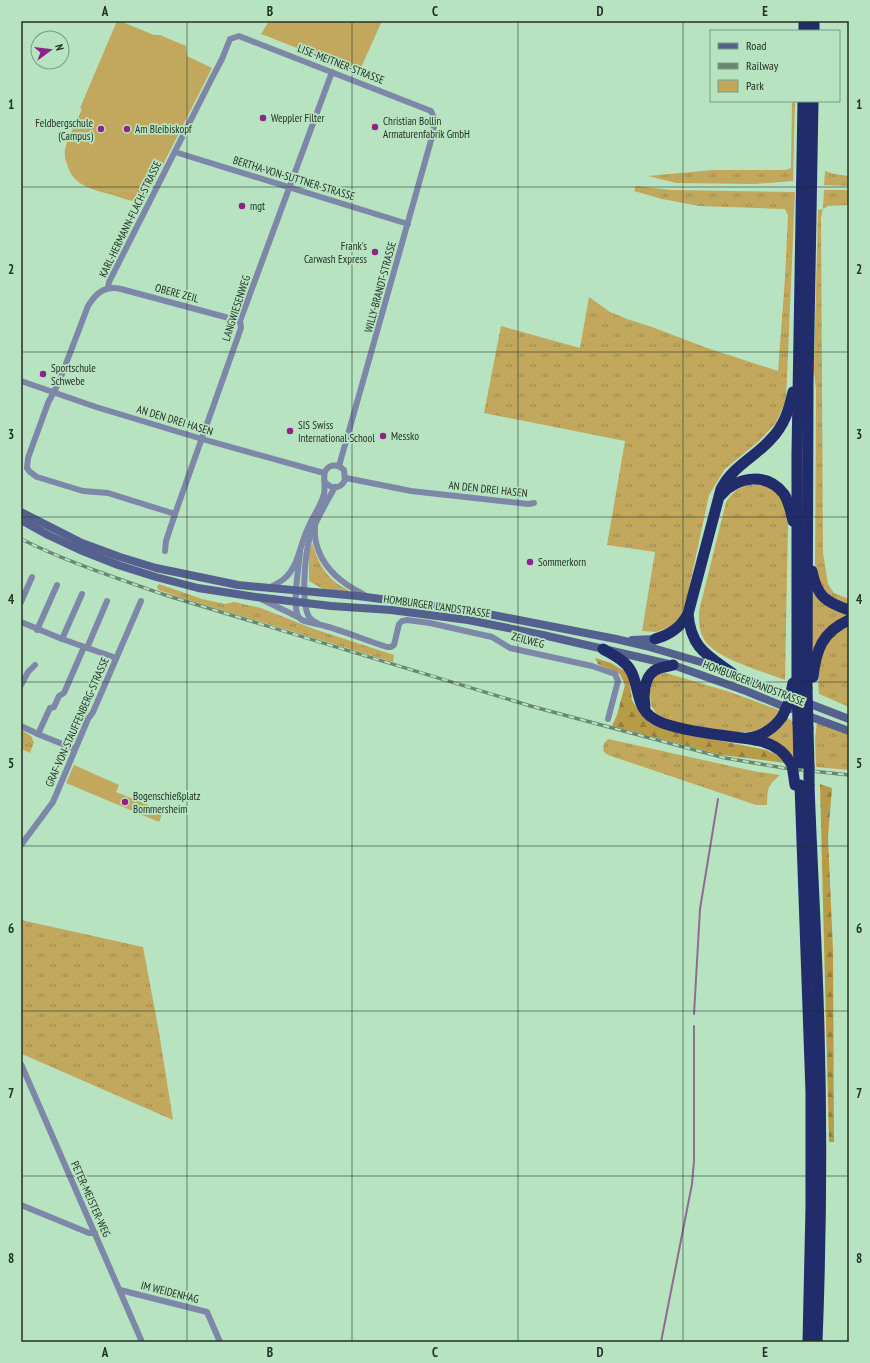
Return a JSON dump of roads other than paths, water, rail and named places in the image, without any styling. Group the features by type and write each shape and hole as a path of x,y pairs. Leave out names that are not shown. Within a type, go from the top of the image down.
{"highway":[{"path":"803,102 797,541 797,657 807,708 803,725"},
{"path":"813,102 808,376 807,548 802,686 803,725 800,766 819,1031 821,1164 820,1273 817,1342"},
{"path":"655,639 671,633 684,622 688,614 721,489 730,474 765,446 778,431 788,413 799,370"},
{"path":"717,502 721,495 735,483 744,480 762,480 770,483 781,491 788,502 797,541"},
{"path":"807,548 814,584 818,591 828,601 849,610"},
{"path":"688,614 694,638 702,651 732,673"},
{"path":"746,738 758,736 774,727 782,717 789,702 802,686 815,661 820,645 829,632 849,620"},
{"path":"603,649 617,657 630,670 633,676 638,700 651,718 667,725 746,738 774,746 800,766 811,1092 811,1214 808,1342"},
{"path":"648,713 644,698 648,678 655,670 673,665"}],"main road":[{"name":"HOMBURGER LANDSTRASSE","path":"21,512 82,543 156,568 238,585 367,597 473,611 616,640 675,654 732,673 849,719"},
{"name":"HOMBURGER LANDSTRASSE","path":"21,520 74,548 118,565 198,588 331,606 391,610 468,620 603,649 673,665 746,690 849,731"},
{"path":"616,640 655,639"}],"street":[{"name":"LISE-MEITNER-STRASSE","path":"239,36 428,109 433,114"},
{"name":"KARL-HERMANN-FLACH-STRASSE","path":"175,514 108,493 83,490 37,477 27,468 28,458 48,403 59,382 88,306 93,298 108,288 109,282 222,59 230,39 239,36"},
{"name":"LANGWIESENWEG","path":"165,551 166,541 175,514 241,328 240,321 332,72"},
{"name":"WILLY-BRANDT-STRASSE","path":"339,466 435,125 433,114"},
{"name":"BERTHA-VON-SUTTNER-STRASSE","path":"175,152 408,224"},
{"name":"OBERE ZEIL","path":"108,288 121,289 240,321"},
{"name":"AN DEN DREI HASEN","path":"21,381 53,393 202,439 324,473"},
{"path":"268,588 285,578 300,552 308,527 325,494 326,483 324,473 328,467 332,466 339,466 344,470 346,478 341,485 335,487 326,483"},
{"name":"AN DEN DREI HASEN","path":"346,478 411,491 528,504 534,503"},
{"path":"298,617 296,611 296,601 301,591 307,547 316,522 335,487"},
{"path":"316,522 315,539 322,559 341,581 367,597"},
{"path":"300,552 301,591 308,616 318,624"},
{"path":"21,602 32,577"},
{"path":"38,630 57,585"},
{"path":"62,639 82,594"},
{"name":"ZEILWEG","path":"256,597 302,620 318,624 387,648 394,645 399,624 402,621 407,620 430,623 492,637 510,648 600,668 614,674 618,681 608,719"},
{"path":"38,734 50,708 54,707 59,696 64,693 107,601"},
{"name":"GRAF-VON-STAUFFENBERG-STRASSE","path":"21,845 53,802 140,601"},
{"path":"21,622 38,630 116,658"},
{"path":"21,685 28,672 35,665"},
{"path":"21,726 75,749"},
{"name":"PETER-MEISTER-WEG","path":"21,1064 142,1342"},
{"path":"21,1205 89,1233 95,1233"},
{"name":"IM WEIDENHAG","path":"120,1290 207,1312 220,1342"}],"waterway":[{"path":"694,1014 700,909 718,799"},
{"path":"661,1342 692,1184 694,1161 694,1026"}],"railway":[{"path":"21,539 74,562 165,595 534,707 725,758 784,768 849,775"}],"place":[{"name":"Weppler Filter","path":"263,118"},
{"name":"Christian Bollin Armaturenfabrik GmbH","path":"375,127"},
{"name":"Feldbergschule (Campus)","path":"101,129"},
{"name":"Am Bleibiskopf","path":"127,129"},
{"name":"mgt","path":"242,206"},
{"name":"Frank's Carwash Express","path":"375,252"},
{"name":"Sportschule Schwebe","path":"43,374"},
{"name":"SIS Swiss International School","path":"290,431"},
{"name":"Messko","path":"383,436"},
{"name":"Sommerkorn","path":"530,562"},
{"name":"Bogenschießplatz Bommersheim","path":"125,802"}]}
